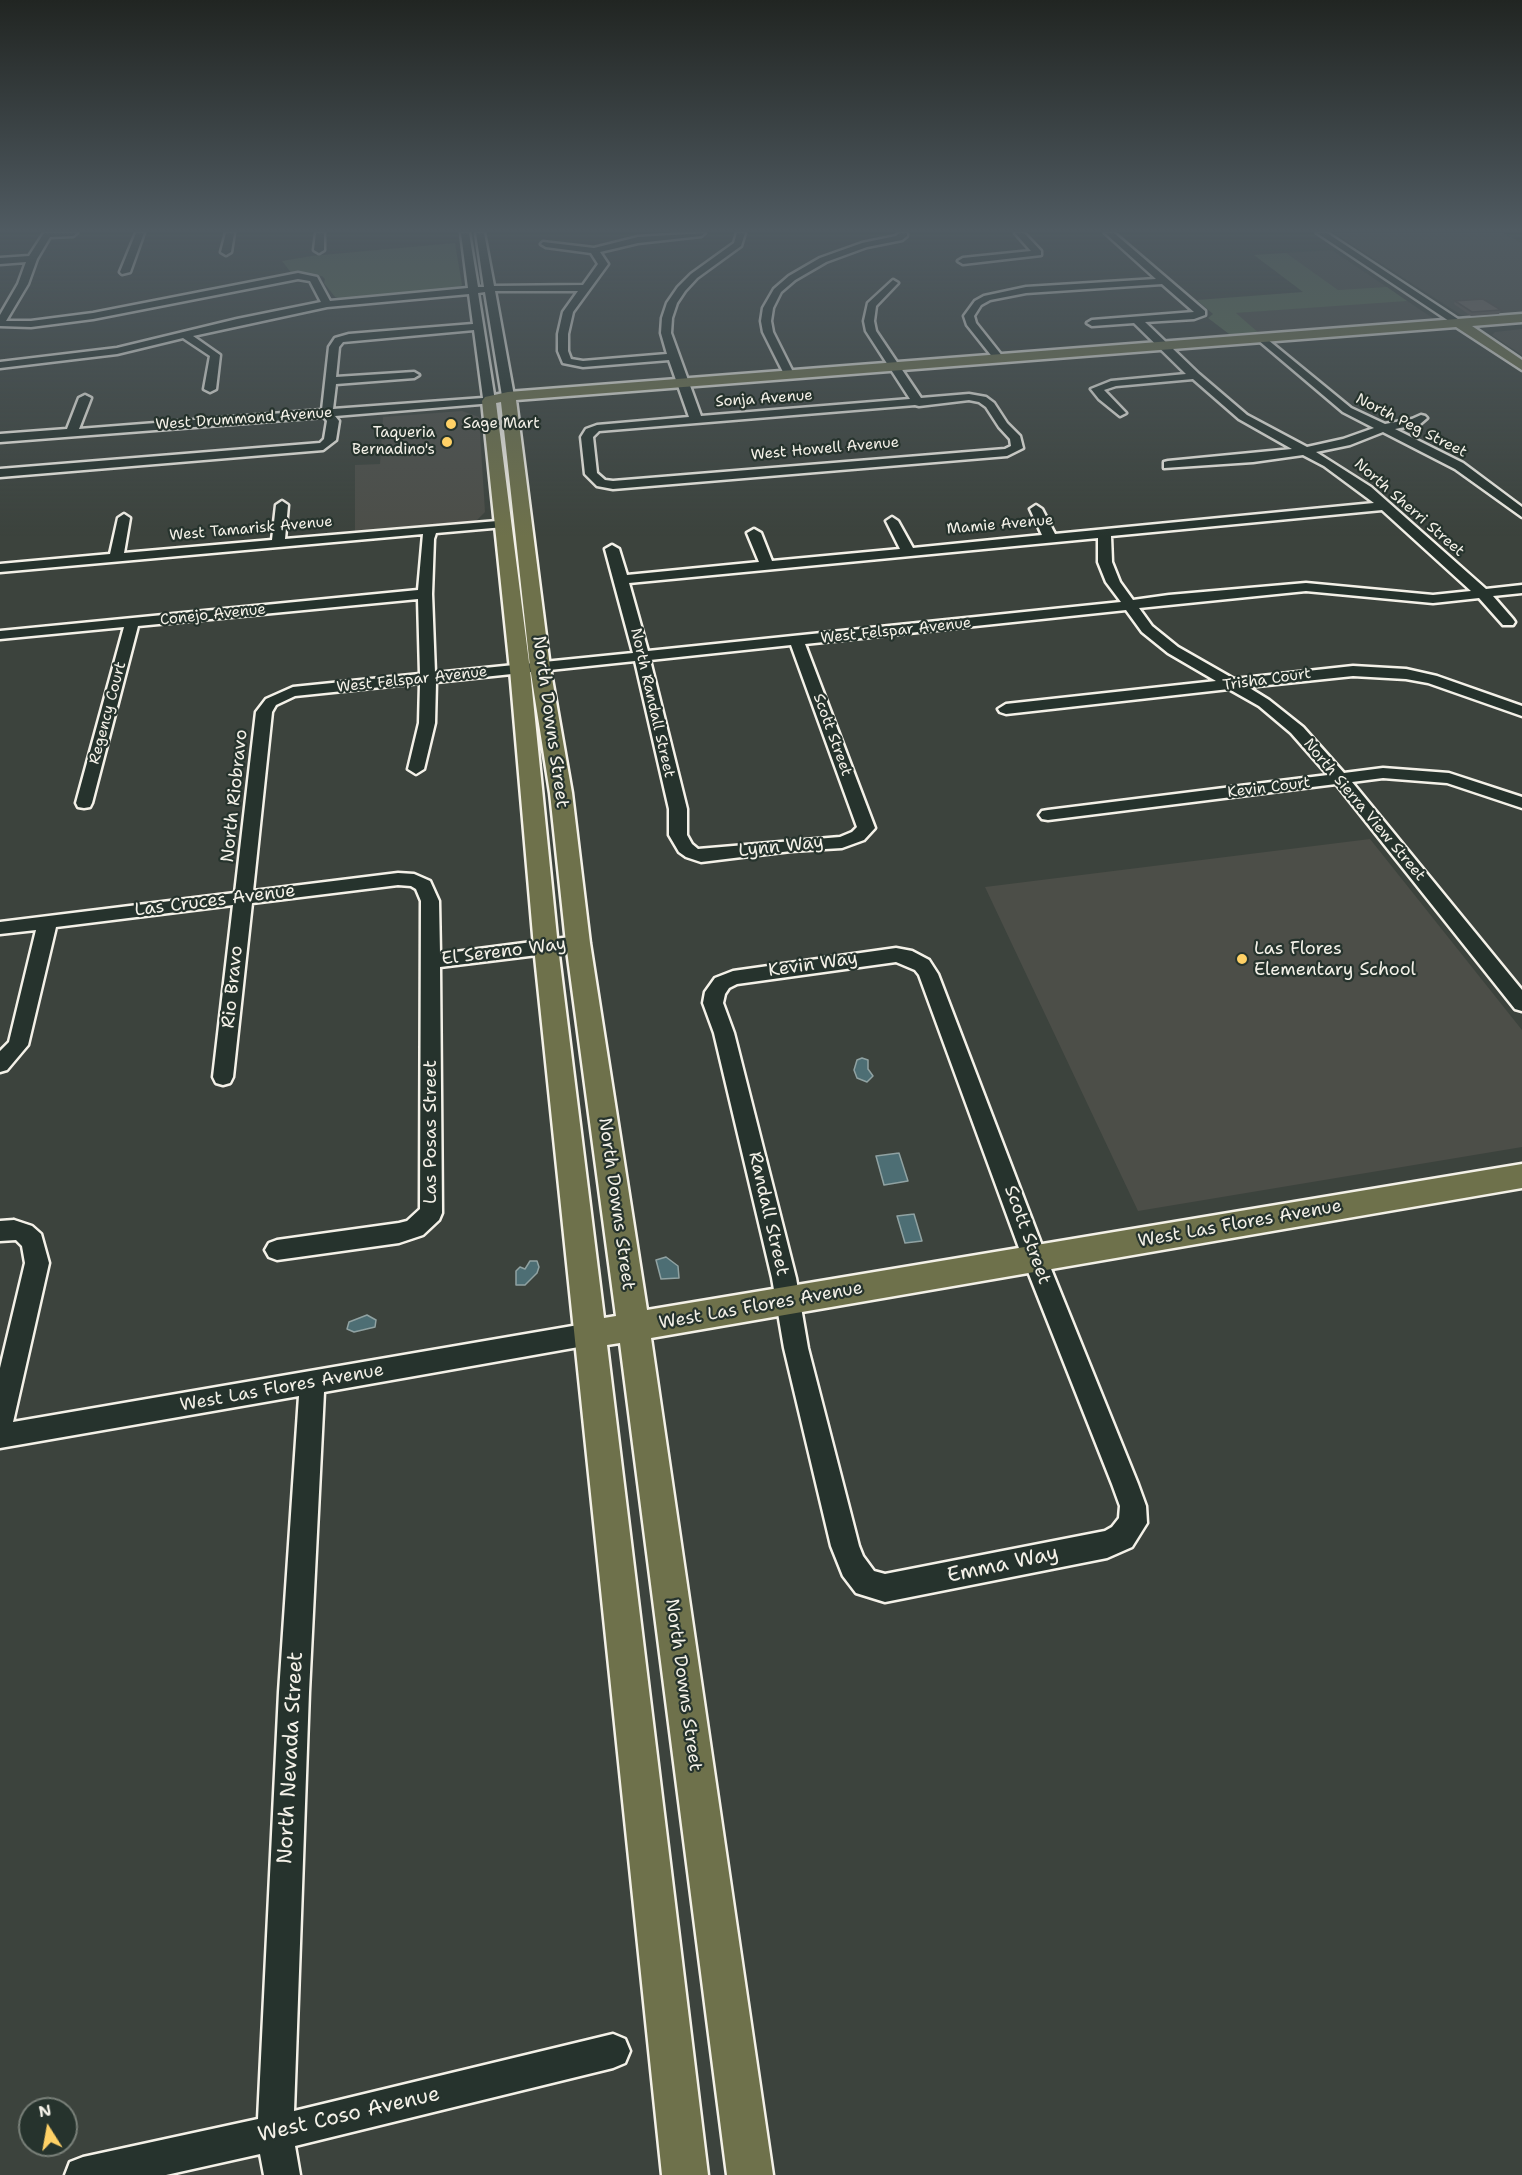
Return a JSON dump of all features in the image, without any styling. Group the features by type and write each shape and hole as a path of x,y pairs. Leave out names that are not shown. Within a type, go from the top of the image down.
{"main road":[{"name":"West Drummond Avenue","path":"502,400 636,394 789,374 896,370 998,357 1168,349 1351,334"},
{"path":"1476,334 1522,366"},
{"name":"West Drummond Avenue","path":"502,400 896,370 1122,356 1168,349"},
{"name":"North Downs Street","path":"502,400 504,523 530,668 561,793 578,943 750,2175"},
{"name":"North Downs Street","path":"502,400 530,668 546,947 685,2175"},
{"name":"West Las Flores Avenue","path":"590,1334 1522,1176"}],"street":[{"path":"0,365 83,356 191,334"},
{"path":"0,472 323,446 330,440 333,421 327,412 335,344 349,338 390,334"},
{"name":"North Downs Street","path":"480,334 502,400"},
{"name":"North Downs Street","path":"494,334 502,400"},
{"path":"563,334 567,361 578,364 673,357"},
{"path":"666,334 696,419"},
{"path":"769,334 789,374"},
{"path":"873,334 919,403"},
{"path":"979,334 998,357"},
{"name":"North Sherri Street","path":"1152,334 1195,376 1260,428 1349,476 1482,593 1508,622"},
{"path":"185,336 215,355 210,389"},
{"name":"North Peg Street","path":"1265,341 1340,405 1459,466 1522,513"},
{"path":"331,381 414,375"},
{"path":"1120,413 1097,389 1115,383 1195,376"},
{"path":"72,432 85,398"},
{"name":"Sonja Avenue","path":"633,483 607,485 595,480 591,474 587,437 593,430 609,426 973,398 982,399 990,405 1002,425 1016,438 1017,446"},
{"name":"West Drummond Avenue","path":"0,438 502,400"},
{"path":"1168,465 1306,451 1346,442 1384,428 1416,422 1421,417"},
{"name":"West Howell Avenue","path":"633,483 1007,452 1017,446"},
{"path":"280,543 278,538 282,505"},
{"name":"Mamie Avenue","path":"620,580 908,550 1384,506"},
{"path":"1036,509 1050,537"},
{"path":"116,558 124,518"},
{"path":"892,521 908,550"},
{"name":"West Tamarisk Avenue","path":"0,568 504,523"},
{"path":"416,769 427,723 425,594 427,539 431,530"},
{"path":"754,533 766,564"},
{"name":"North Sierra View Street","path":"1104,533 1105,562 1113,582 1147,629 1173,650 1264,703 1297,730 1341,779 1515,987 1522,1004"},
{"name":"North Randall Street","path":"612,549 632,617 678,809 678,835 685,848 692,853"},
{"name":"West Felspar Avenue","path":"271,702 293,692 797,642 1129,606 1169,599 1306,586 1403,598 1433,599 1522,589"},
{"name":"Conejo Avenue","path":"0,635 425,594"},
{"name":"Regency Court","path":"84,803 132,623"},
{"name":"Scott Street","path":"797,642 866,828"},
{"name":"Trisha Court","path":"1006,709 1317,673 1388,672 1448,684 1522,711"},
{"name":"North Riobravo","path":"243,897 264,712 271,702"},
{"name":"Kevin Court","path":"1048,815 1383,773 1449,778 1522,802"},
{"name":"Lynn Way","path":"692,853 701,856 791,845 842,842 858,836 866,828"},
{"name":"Las Cruces Avenue","path":"0,928 398,879 414,880 426,889"},
{"name":"Las Posas Street","path":"277,1250 399,1233 415,1228 431,1213 430,901 426,889"},
{"name":"Rio Bravo","path":"223,1077 243,897"},
{"path":"0,1064 18,1045 48,921"},
{"name":"El Sereno Way","path":"430,962 578,943"},
{"name":"Kevin Way","path":"722,983 743,975 870,957 896,955 905,957"},
{"name":"Scott Street","path":"905,957 922,965 928,974 1035,1259 1125,1484 1133,1506 1133,1523"},
{"name":"Randall Street","path":"722,983 715,992 713,1003 724,1034 796,1348 845,1546 853,1566 866,1583"},
{"path":"0,1231 14,1230 24,1233 33,1241 37,1263 0,1421"},
{"name":"West Las Flores Avenue","path":"0,1436 590,1334"},
{"name":"North Nevada Street","path":"282,2175 274,2133 294,1692 312,1383"},
{"name":"Emma Way","path":"866,1583 885,1588 904,1586 1107,1544 1122,1538 1133,1523"},
{"name":"West Coso Avenue","path":"83,2175 274,2133 613,2051"}],"shaded area":[{"path":"1522,334 1522,355 1492,335"},
{"path":"462,411 479,417 485,512 475,522 355,532 355,465 380,464 383,417"},
{"name":"Las Flores Elementary School","path":"1370,839 1522,1030 1522,1147 1138,1211 985,887"}],"green space":[{"path":"1230,334 1256,334 1233,337"}],"water":[{"path":"862,1058 868,1060 868,1069 873,1076 867,1082 857,1078 854,1070 857,1060"},
{"path":"899,1153 908,1181 884,1185 876,1156"},
{"path":"914,1214 922,1241 905,1243 897,1216"},
{"path":"666,1257 678,1266 679,1278 661,1279 656,1260"},
{"path":"530,1261 537,1261 539,1267 537,1273 525,1285 516,1285 516,1271 520,1267 525,1269"},
{"path":"367,1315 376,1320 375,1327 354,1332 347,1329 349,1322"}],"place":[{"name":"Sage Mart","path":"451,424"},
{"name":"Taqueria Bernadino's","path":"447,442"},
{"name":"Las Flores Elementary School","path":"1242,959"}]}
